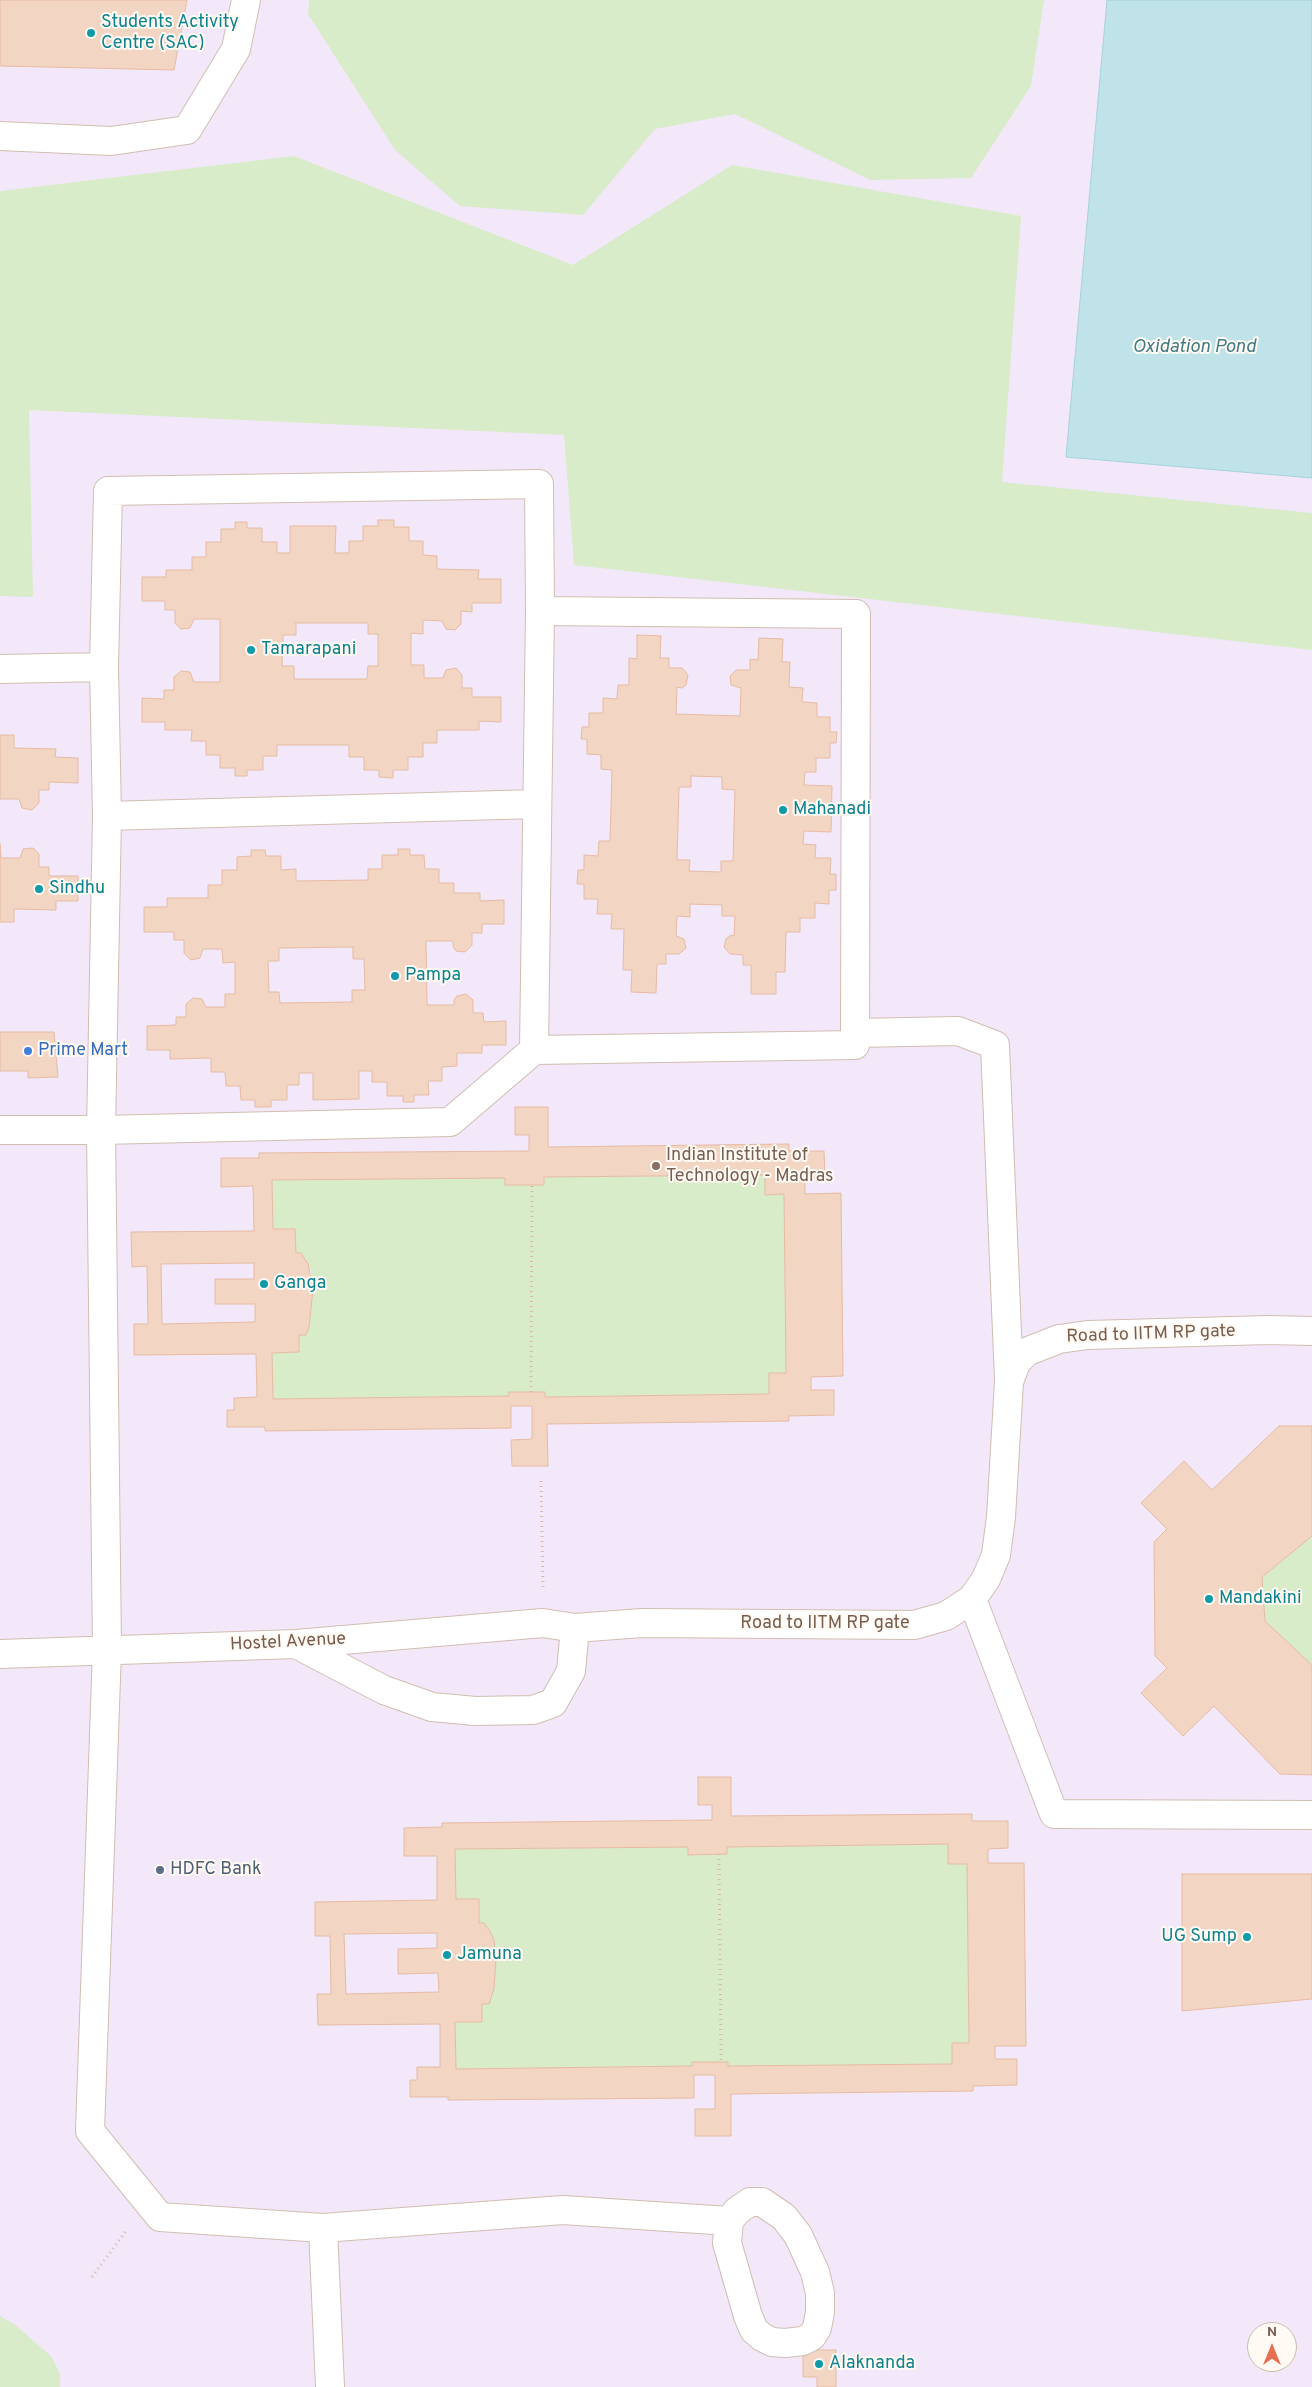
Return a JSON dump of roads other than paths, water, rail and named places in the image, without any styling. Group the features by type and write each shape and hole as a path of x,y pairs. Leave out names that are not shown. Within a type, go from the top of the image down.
{"street":[{"path":"0,136 111,141 187,130 236,49 246,0"},
{"path":"534,1050 540,611 539,484 108,492 104,667 107,816 101,1130 107,1650 90,2131 160,2217 324,2228 563,2210 729,2221"},
{"path":"540,611 856,614 855,1039"},
{"path":"0,669 104,667"},
{"path":"107,816 537,804"},
{"path":"0,1130 101,1130 450,1122 534,1050 855,1039 958,1031 995,1046 1009,1382"},
{"name":"Road to IITM RP gate","path":"575,1628 642,1623 914,1625 946,1616 972,1599 986,1579 996,1556 1001,1517 1009,1382 1016,1363 1026,1352 1058,1338 1088,1335 1268,1330 1312,1331"},
{"path":"972,1599 1054,1814 1312,1815"},
{"name":"Hostel Avenue","path":"0,1654 296,1644 543,1623 575,1628"},
{"path":"296,1644 384,1690 432,1707 475,1711 533,1710 553,1703 571,1671 575,1628"},
{"path":"750,2202 762,2202 784,2217 798,2235 815,2272 820,2294 820,2312 817,2328 812,2336 803,2341 772,2342 754,2330 740,2294 730,2258 727,2243 729,2221 737,2211 750,2202"},
{"path":"324,2228 330,2387"}],"water":[{"name":"Oxidation Pond","path":"1107,0 1312,0 1312,478 1066,457"}],"place":[{"name":"Students Activity Centre (SAC)","path":"91,33"},
{"name":"Tamarapani","path":"251,650"},
{"name":"Mahanadi","path":"783,810"},
{"name":"Sindhu","path":"39,889"},
{"name":"Pampa","path":"395,976"},
{"name":"Prime Mart","path":"28,1051"},
{"name":"Indian Institute of Technology - Madras","path":"656,1166"},
{"name":"Ganga","path":"264,1284"},
{"name":"Mandakini","path":"1209,1599"},
{"name":"HDFC Bank","path":"160,1870"},
{"name":"UG Sump","path":"1247,1937"},
{"name":"Jamuna","path":"447,1955"},
{"name":"Alaknanda","path":"819,2364"}]}
